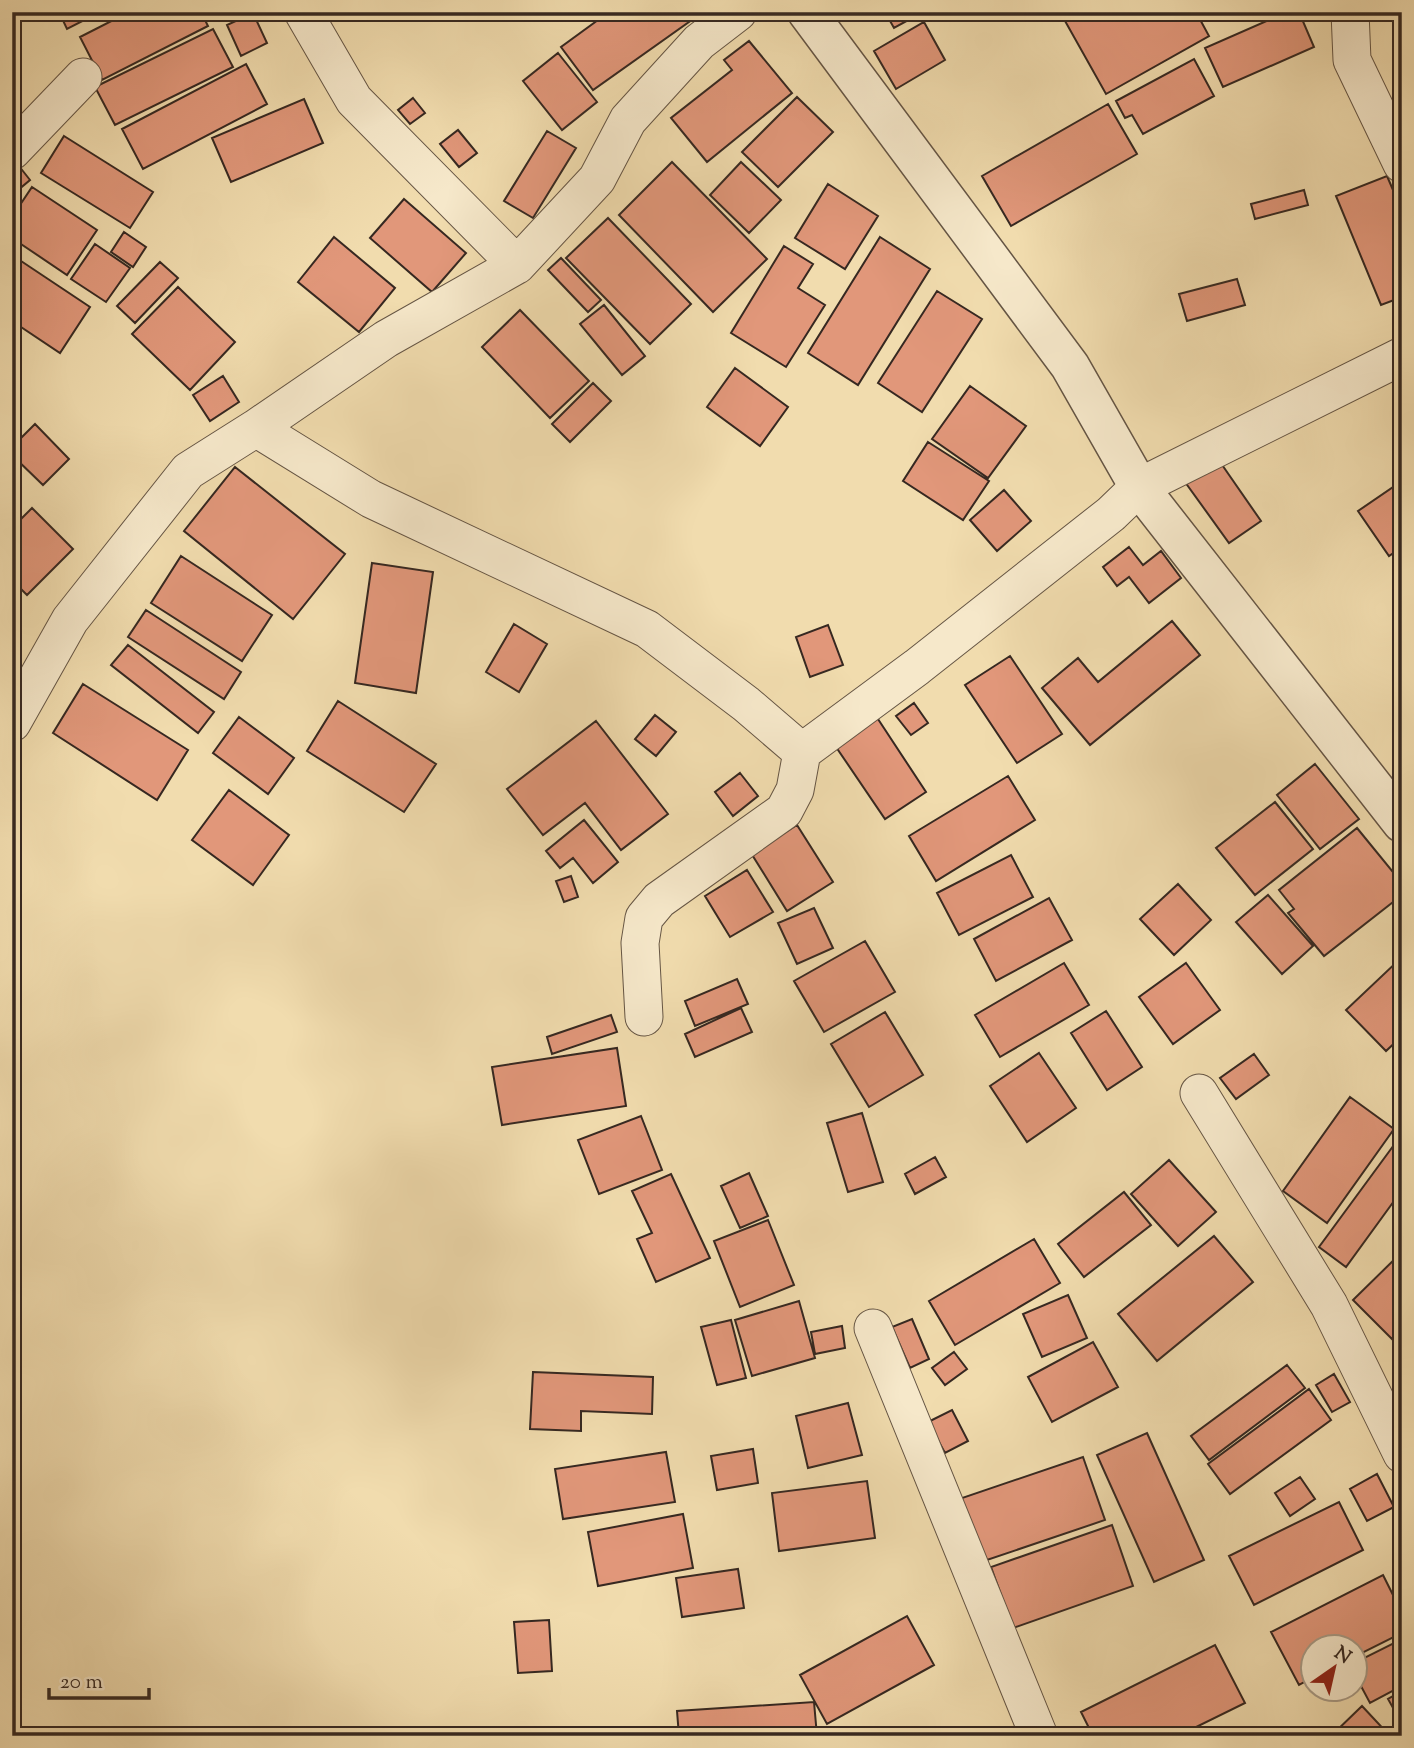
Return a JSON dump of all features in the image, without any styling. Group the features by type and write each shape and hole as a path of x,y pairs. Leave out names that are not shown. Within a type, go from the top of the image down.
{"street":[{"path":"303,12 354,100 517,265"},
{"path":"12,723 70,620 188,471 386,339 517,265 597,179 628,120 699,42 738,12"},
{"path":"807,12 1070,366 1139,487 1402,823"},
{"path":"1350,12 1352,60 1402,164"},
{"path":"12,151 83,77"},
{"path":"644,1017 640,943 644,918 659,900 784,811 795,790 802,752 928,659 1111,513 1139,487 1402,356"},
{"path":"256,428 371,499 647,629 746,704 802,752"},
{"path":"1199,1093 1329,1305 1402,1454"},
{"path":"873,1328 1039,1736"}],"building":[{"path":"59,12 100,12 67,29"},
{"path":"129,12 201,12 208,26 102,80 80,37"},
{"path":"609,12 703,12 593,90 561,47"},
{"path":"885,12 923,12 894,28"},
{"path":"1060,12 1196,12 1209,36 1106,94"},
{"path":"1287,12 1299,12 1314,47 1223,87 1205,48"},
{"path":"1392,12 1402,12 1402,33"},
{"path":"253,13 267,43 241,56 227,25"},
{"path":"924,22 945,60 896,89 874,51"},
{"path":"213,29 233,67 115,125 95,87"},
{"path":"749,41 792,93 707,162 671,118 732,70 724,60"},
{"path":"558,53 597,102 562,130 523,81"},
{"path":"1194,59 1214,96 1143,134 1132,115 1125,118 1116,101"},
{"path":"246,64 267,104 143,169 122,129"},
{"path":"797,97 833,132 778,187 742,152"},
{"path":"413,98 425,113 410,124 398,110"},
{"path":"304,99 323,143 231,182 212,138"},
{"path":"1108,104 1137,154 1011,226 982,176"},
{"path":"458,130 477,153 459,167 440,144"},
{"path":"547,131 576,148 533,218 504,201"},
{"path":"64,136 153,192 130,228 41,173"},
{"path":"15,161 30,180 12,195 12,163"},
{"path":"672,162 767,259 713,312 619,215"},
{"path":"741,162 781,200 749,233 710,195"},
{"path":"1387,176 1402,211 1402,297 1381,305 1336,196"},
{"path":"828,184 878,216 845,269 795,238"},
{"path":"32,187 97,230 67,275 12,238 12,217"},
{"path":"1304,190 1308,205 1255,219 1251,204"},
{"path":"404,199 466,253 432,292 370,238"},
{"path":"608,218 691,304 650,344 566,258"},
{"path":"124,232 146,247 133,267 111,252"},
{"path":"334,237 395,288 359,332 298,282"},
{"path":"880,237 930,269 858,385 808,353"},
{"path":"95,244 130,268 106,302 71,279"},
{"path":"784,246 813,264 798,288 825,305 786,367 731,333"},
{"path":"12,255 90,307 60,353 12,321"},
{"path":"561,258 601,300 588,312 548,270"},
{"path":"160,262 178,278 135,323 117,306"},
{"path":"1237,279 1245,305 1187,321 1179,294"},
{"path":"178,287 235,342 190,390 132,334"},
{"path":"937,291 982,319 922,412 878,383"},
{"path":"604,305 645,356 622,375 580,324"},
{"path":"520,310 589,381 550,418 482,347"},
{"path":"735,368 788,407 760,446 707,407"},
{"path":"223,376 239,402 210,421 193,395"},
{"path":"593,383 611,401 570,442 552,424"},
{"path":"970,386 1026,426 988,478 932,439"},
{"path":"35,424 69,459 43,485 12,455 12,447"},
{"path":"928,442 989,481 963,520 903,481"},
{"path":"1218,459 1261,521 1229,543 1185,482"},
{"path":"235,467 345,554 293,619 184,531"},
{"path":"1402,481 1402,547 1389,556 1358,511"},
{"path":"1004,490 1031,521 997,551 970,520"},
{"path":"32,508 73,549 27,595 12,580 12,528"},
{"path":"1129,547 1143,565 1161,551 1181,578 1149,603 1129,577 1117,586 1103,567"},
{"path":"181,556 272,615 242,661 151,603"},
{"path":"372,563 433,572 416,693 355,683"},
{"path":"146,610 241,672 224,699 128,637"},
{"path":"1172,621 1200,655 1090,745 1042,688 1078,658 1098,682"},
{"path":"514,624 547,644 519,692 486,672"},
{"path":"828,625 843,665 810,677 796,637"},
{"path":"128,645 214,712 198,733 111,665"},
{"path":"1010,656 1062,734 1017,763 965,685"},
{"path":"83,684 188,750 157,800 53,733"},
{"path":"338,701 436,764 404,812 307,751"},
{"path":"914,703 928,723 911,735 896,716"},
{"path":"655,715 676,732 656,756 635,739"},
{"path":"876,716 926,792 885,819 834,744"},
{"path":"239,717 294,758 268,794 213,753"},
{"path":"596,721 668,814 621,850 585,803 543,835 507,789"},
{"path":"1315,764 1359,819 1320,849 1277,795"},
{"path":"740,773 758,796 733,816 715,792"},
{"path":"1008,776 1035,820 936,881 909,836"},
{"path":"229,790 289,835 253,885 192,840"},
{"path":"1275,802 1313,849 1255,895 1216,848"},
{"path":"584,820 618,862 593,883 573,858 560,868 546,851"},
{"path":"797,825 833,882 787,911 751,853"},
{"path":"1357,828 1402,883 1402,895 1324,956 1288,913 1294,909 1279,890"},
{"path":"1011,855 1033,897 959,935 937,893"},
{"path":"747,870 773,912 730,937 705,896"},
{"path":"571,876 578,897 564,902 556,881"},
{"path":"1178,884 1211,920 1174,955 1140,919"},
{"path":"1268,895 1313,946 1282,974 1236,922"},
{"path":"1049,898 1072,940 996,981 974,939"},
{"path":"814,908 833,948 797,964 778,923"},
{"path":"865,941 895,992 824,1032 794,981"},
{"path":"1402,957 1402,1036 1386,1051 1346,1010"},
{"path":"1064,963 1089,1005 1000,1057 975,1015"},
{"path":"1186,963 1220,1010 1173,1044 1139,997"},
{"path":"737,979 748,1004 695,1026 685,1001"},
{"path":"741,1008 752,1032 695,1057 685,1034"},
{"path":"1106,1011 1142,1067 1107,1090 1071,1033"},
{"path":"885,1012 923,1075 869,1107 831,1044"},
{"path":"611,1015 617,1032 552,1054 547,1037"},
{"path":"617,1048 626,1106 502,1125 492,1067"},
{"path":"1039,1053 1076,1108 1027,1142 990,1086"},
{"path":"1254,1054 1269,1075 1236,1099 1220,1078"},
{"path":"1350,1097 1394,1129 1327,1223 1283,1191"},
{"path":"862,1113 883,1182 848,1192 827,1123"},
{"path":"641,1116 662,1170 599,1194 578,1140"},
{"path":"1402,1134 1402,1190 1346,1267 1319,1247"},
{"path":"935,1157 946,1177 915,1194 905,1174"},
{"path":"1169,1160 1216,1212 1178,1246 1131,1194"},
{"path":"749,1173 768,1216 740,1228 721,1186"},
{"path":"671,1174 710,1258 656,1282 637,1239 652,1233 632,1191"},
{"path":"1124,1192 1151,1225 1084,1277 1058,1244"},
{"path":"768,1220 794,1285 740,1307 714,1241"},
{"path":"1214,1236 1253,1282 1157,1361 1118,1314"},
{"path":"1034,1239 1060,1283 955,1345 929,1301"},
{"path":"1402,1252 1402,1329 1392,1339 1353,1300"},
{"path":"1068,1295 1087,1338 1042,1357 1023,1314"},
{"path":"799,1301 815,1358 752,1376 735,1320"},
{"path":"912,1319 929,1359 910,1368 892,1327"},
{"path":"731,1320 746,1378 717,1385 701,1327"},
{"path":"842,1326 845,1348 815,1354 811,1332"},
{"path":"1093,1342 1118,1387 1052,1422 1028,1377"},
{"path":"954,1352 967,1369 945,1385 932,1368"},
{"path":"1287,1365 1305,1388 1209,1460 1191,1436"},
{"path":"533,1372 653,1377 652,1414 581,1411 581,1431 530,1429"},
{"path":"1334,1374 1350,1402 1332,1412 1316,1385"},
{"path":"1309,1389 1331,1420 1230,1494 1208,1464"},
{"path":"848,1403 862,1455 808,1468 796,1416"},
{"path":"952,1410 968,1441 945,1453 928,1422"},
{"path":"1147,1433 1204,1560 1154,1582 1097,1455"},
{"path":"753,1449 758,1483 717,1490 711,1456"},
{"path":"666,1452 675,1502 563,1519 555,1469"},
{"path":"1083,1457 1105,1520 981,1562 959,1499"},
{"path":"1377,1474 1394,1507 1367,1521 1350,1489"},
{"path":"1300,1477 1315,1499 1290,1516 1275,1493"},
{"path":"867,1481 875,1538 779,1551 772,1493"},
{"path":"1339,1502 1363,1550 1254,1605 1229,1556"},
{"path":"683,1514 693,1568 598,1586 588,1532"},
{"path":"1112,1525 1133,1586 1013,1628 991,1567"},
{"path":"738,1569 744,1608 682,1617 676,1578"},
{"path":"1383,1575 1402,1613 1402,1633 1368,1650 1368,1632 1298,1632 1298,1683 1271,1632"},
{"path":"907,1616 934,1665 827,1724 800,1675"},
{"path":"549,1620 552,1671 518,1673 514,1622"},
{"path":"1402,1639 1402,1686 1370,1703 1368,1699 1368,1656"},
{"path":"1215,1645 1245,1703 1178,1736 1093,1736 1081,1712"},
{"path":"1402,1691 1402,1724 1388,1699"},
{"path":"814,1702 817,1736 679,1736 677,1711"},
{"path":"1362,1706 1390,1736 1331,1736"}]}
